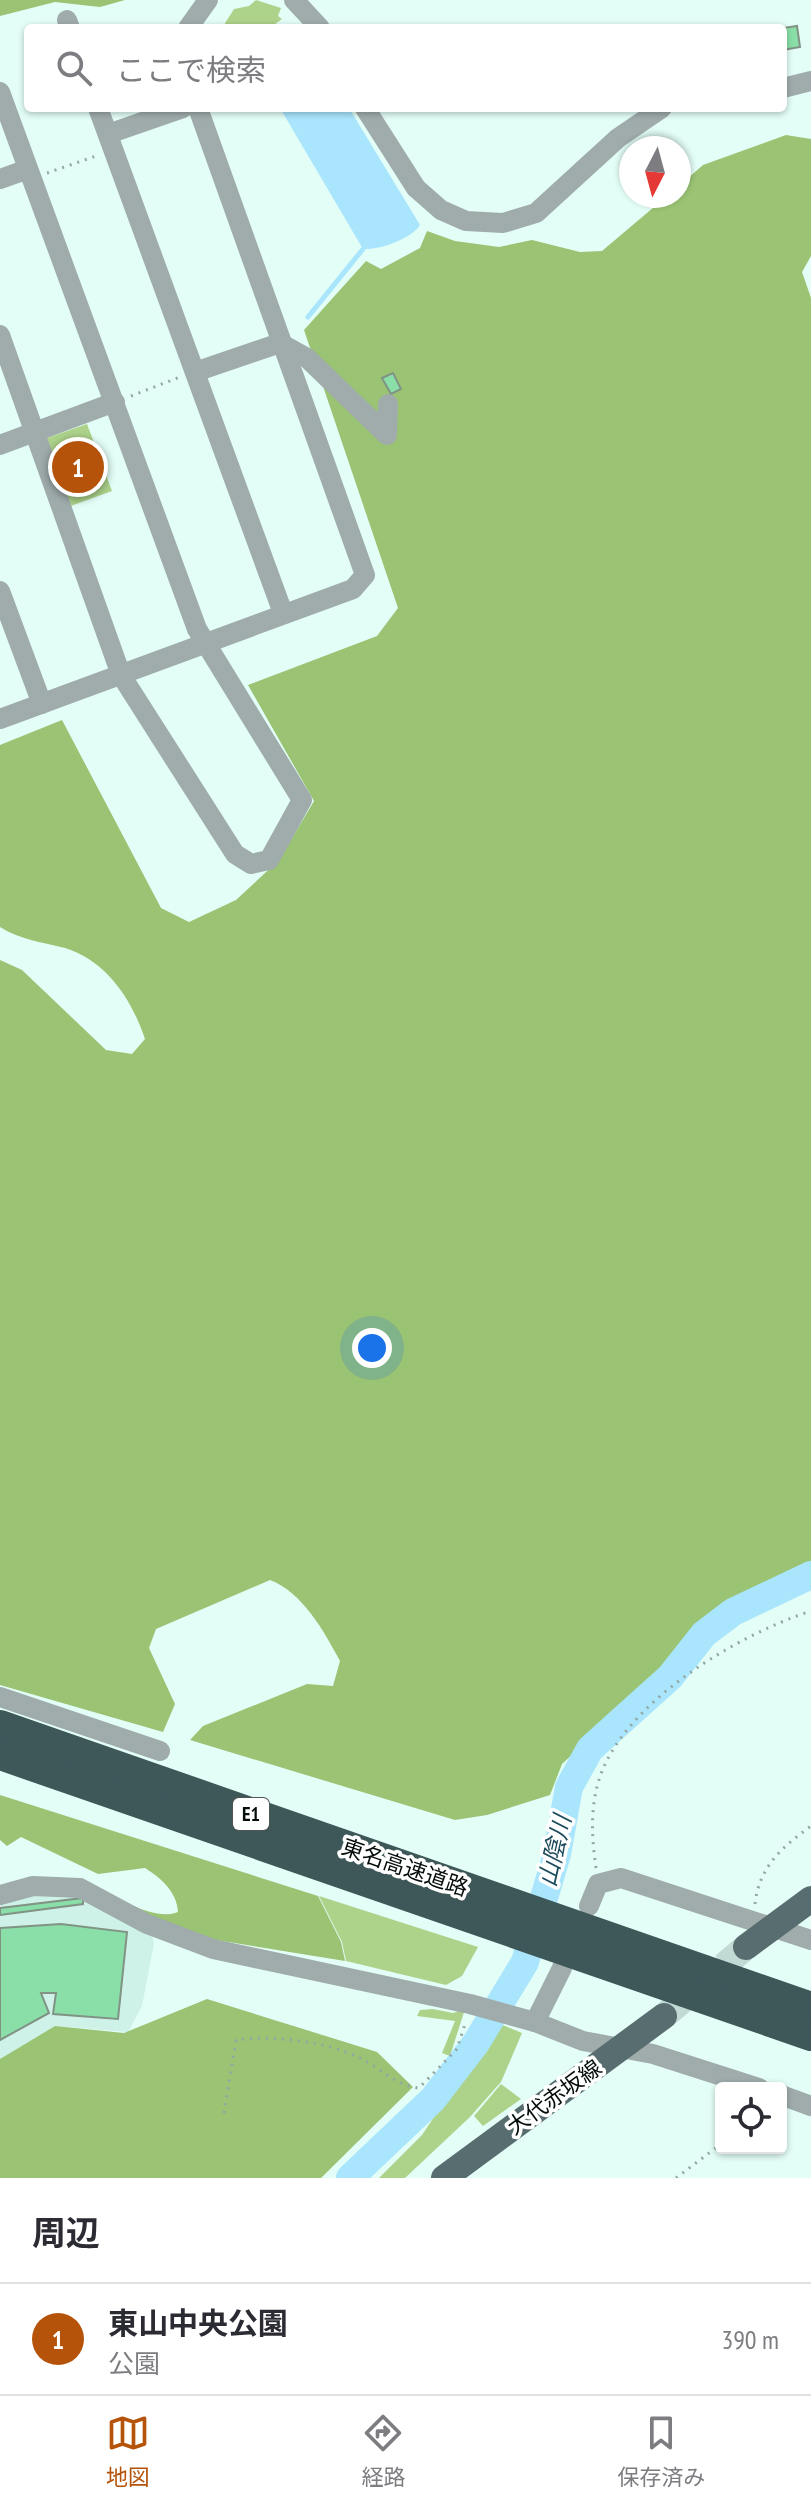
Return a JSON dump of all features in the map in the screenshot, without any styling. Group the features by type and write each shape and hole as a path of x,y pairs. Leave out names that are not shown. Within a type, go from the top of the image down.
{"highway":[{"name":"東名高速道路","path":"0,1725 499,1912 572,1937 811,2007"},
{"name":"東名高速道路","path":"0,1755 233,1839 499,1912"},
{"name":"東名高速道路","path":"572,1937 811,2036"}],"main road":[{"path":"746,1947 811,1899"},
{"name":"大代赤坂線","path":"444,2178 664,2016"}],"street":[{"path":"191,24 208,0"},
{"path":"294,0 316,24"},
{"path":"787,87 811,81"},
{"path":"0,92 197,629 302,800 269,860 251,864 235,854 121,675 37,431 0,335"},
{"path":"100,112 283,613"},
{"path":"108,134 171,112"},
{"path":"0,719 353,589 365,575 199,112"},
{"path":"368,112 416,188 441,210 466,221 503,223 536,213 618,138 656,112"},
{"path":"0,179 30,174"},
{"path":"195,372 280,343 307,358 387,435 388,404"},
{"path":"0,445 115,402"},
{"path":"0,591 42,704"},
{"path":"0,1697 160,1751"},
{"path":"530,2021 598,1884 621,1878 776,1926 811,1940"},
{"path":"0,1895 33,1886 80,1888 147,1924 213,1949 475,2006 530,2021 583,2041 653,2054 740,2082"},
{"path":"787,2097 811,2106"}],"path":[{"path":"30,174 100,154"},
{"path":"115,402 195,372"},
{"path":"598,1884 590,1827 598,1782 613,1748 650,1706 701,1665 747,1639 811,1611"},
{"path":"776,1926 754,1907 757,1888 776,1852 811,1826"},
{"path":"224,2113 236,2040 256,2037 306,2043 344,2052 358,2056 406,2085 419,2088 457,2049 475,2006"},
{"path":"676,2178 715,2149"}],"shaded area":[{"path":"67,1893 151,1930 154,1943 142,2006 128,2032 55,2026 0,2059 0,1902 17,1894"}],"green space":[{"path":"0,0 125,0 100,7 55,2 0,16"},
{"path":"256,0 281,8 278,16 282,19 275,24 225,24 234,9 249,6"},
{"path":"786,135 811,139 811,256 802,272 811,298 811,1565 756,1586 699,1625 664,1670 562,1764 550,1795 487,1815 455,1820 190,1740 203,1726 307,1684 333,1686 340,1661 327,1637 302,1603 270,1580 156,1629 149,1648 175,1704 163,1732 0,1685 0,960 22,970 106,1050 132,1054 145,1039 125,996 93,962 65,948 24,938 0,927 0,745 62,720 161,908 189,922 236,900 279,860 314,801 248,685 377,636 398,608 304,330 366,261 381,269 420,248 427,231 455,241 499,247 532,240 580,252 602,251 653,208 691,208 691,176 703,165"},
{"path":"87,424 112,491 68,507 45,444 47,438"},
{"path":"0,1795 318,1896 341,1942 345,1961 204,1938 140,1913 105,1892 150,1912 178,1912 171,1892 157,1876 145,1868 98,1874 21,1837 7,1846 0,1840"},
{"path":"319,1896 478,1947 462,1976 446,1985 346,1961 342,1942"},
{"path":"207,1999 377,2052 413,2087 321,2178 0,2178 0,2059 55,2026 124,2033"},
{"path":"465,2009 450,2056 442,2053 455,2021 417,2016 420,2010 453,2013"},
{"path":"495,2022 522,2033 501,2082 470,2117 405,2178 379,2178 422,2135 436,2114 440,2099 461,2076"},
{"path":"501,2084 521,2099 483,2126 474,2116"}],"water":[{"path":"282,112 351,112 420,225 410,235 394,243 363,249"}],"building":[{"path":"797,26 800,47 787,49 787,27"},
{"path":"393,373 401,389 391,394 382,378"},
{"path":"83,1898 83,1904 0,1915 0,1908"},
{"path":"61,1924 127,1932 118,2019 53,2014 56,1993 41,1993 49,2013 0,2040 0,1928"}],"waterway":[{"path":"308,317 363,249"},
{"name":"山陰川","path":"350,2178 433,2099 476,2043 525,1962 557,1854 569,1787 590,1749 670,1677 704,1634 733,1612 811,1575"}],"tunnel":[{"path":"664,2016 746,1947"}],"place":[{"name":"東山中央公園","path":"78,467"}]}
